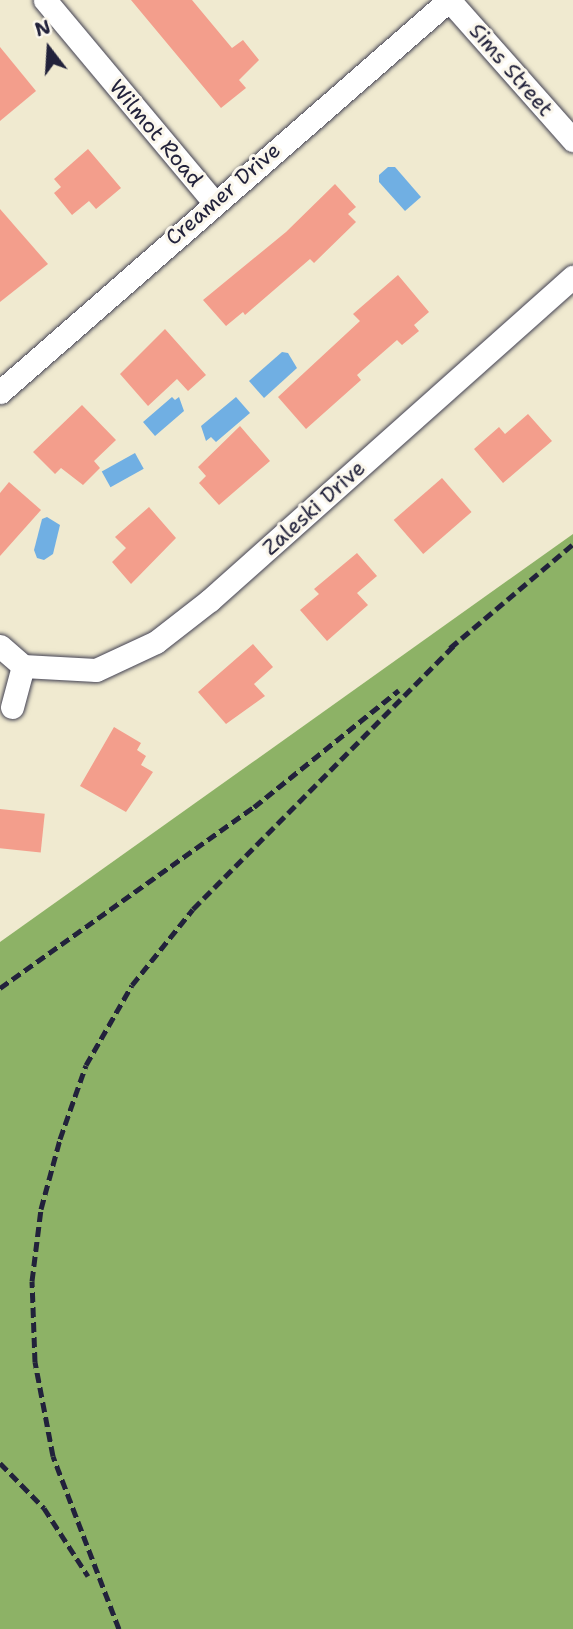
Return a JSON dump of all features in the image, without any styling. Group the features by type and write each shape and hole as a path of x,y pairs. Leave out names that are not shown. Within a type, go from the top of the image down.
{"street":[{"name":"Wilmot Road","path":"45,0 213,201"},
{"name":"Creamer Drive","path":"0,392 213,201 449,0"},
{"name":"Sims Street","path":"449,0 573,141"},
{"name":"Zaleski Drive","path":"23,666 96,670 156,642 220,591 573,277"},
{"path":"0,646 23,666 12,707"}],"green space":[{"path":"573,534 573,1629 0,1629 0,942"}],"water":[{"path":"388,167 395,167 421,197 405,211 379,182 379,175"},
{"path":"282,352 288,353 297,368 264,398 249,381"},
{"path":"172,397 175,400 179,397 184,411 155,436 143,422"},
{"path":"236,397 250,413 216,442 211,437 206,441 201,426"},
{"path":"135,453 144,469 110,487 102,471"},
{"path":"47,517 60,525 53,554 44,560 37,558 34,550 42,519"}],"building":[{"path":"131,0 192,0 232,48 243,40 259,60 239,80 246,88 221,108"},
{"path":"0,47 36,91 0,121"},
{"path":"88,149 121,188 96,209 89,201 72,215 54,193 61,187 54,179"},
{"path":"335,184 356,207 348,214 356,222 314,263 310,259 245,315 243,312 226,326 203,300 286,232"},
{"path":"0,209 48,264 0,302"},
{"path":"398,275 429,312 414,325 419,331 402,345 397,340 357,375 361,380 306,429 278,397 360,321 353,314"},
{"path":"165,329 206,375 188,391 177,379 148,406 120,374"},
{"path":"82,405 116,440 94,461 100,468 83,485 61,468 55,474 33,452"},
{"path":"528,414 552,441 503,483 474,449 499,427 505,434"},
{"path":"240,426 270,461 219,505 199,483 206,476 198,467"},
{"path":"442,478 472,512 423,554 394,520"},
{"path":"9,482 41,510 0,556 0,493"},
{"path":"149,507 176,538 131,584 112,562 126,548 115,537"},
{"path":"357,553 377,576 357,593 368,605 327,641 300,610 319,594 314,589"},
{"path":"253,644 273,667 254,684 265,696 226,724 198,692"},
{"path":"114,727 141,743 137,750 146,756 141,765 153,772 126,812 80,786"},
{"path":"0,809 45,814 41,852 0,848"}],"railway":[{"path":"450,648 573,544"},
{"path":"119,1629 53,1456 35,1362 32,1281 41,1209 60,1139 86,1065 132,985 193,909 456,643"},
{"path":"0,988 254,807 399,690"},
{"path":"0,1463 44,1508 88,1576"}]}
